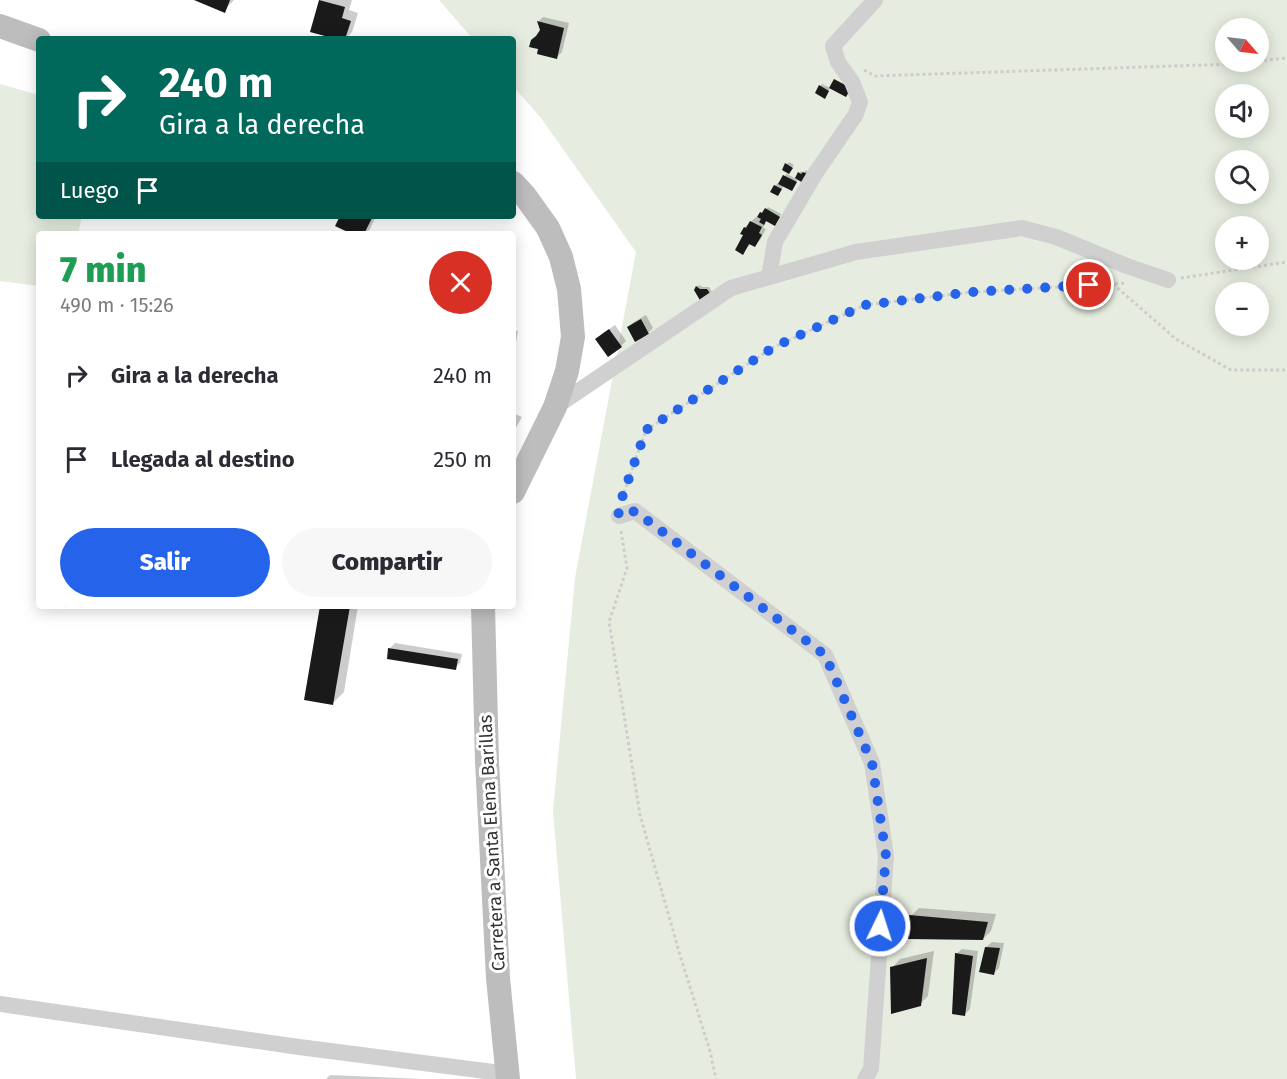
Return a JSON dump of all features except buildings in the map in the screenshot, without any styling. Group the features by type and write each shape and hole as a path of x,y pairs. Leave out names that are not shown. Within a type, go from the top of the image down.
{"main road":[{"path":"0,26 36,39"},
{"path":"516,186 548,228 561,257 569,290 573,337 567,371 555,407 516,486"},
{"name":"Carretera a Santa Elena Barillas","path":"483,609 487,761 497,955 508,1078"}],"street":[{"path":"769,277 775,242 815,174 856,114 860,102 852,81 838,62 833,46 875,0"},
{"path":"555,407 731,288 856,252 1022,228 1056,237 1168,280"},
{"path":"619,516 635,511 825,655 830,666 872,763 886,856 871,1069 865,1079"},
{"path":"0,1004 493,1072 508,1078"}],"path":[{"path":"836,55 875,76 1215,65"},
{"path":"1269,60 1287,58"},
{"path":"1168,280 1287,262"},
{"path":"716,1079 710,1051 640,815 609,622 627,568 618,509 646,430 774,347 865,305 972,292 1136,282"},
{"path":"1113,284 1176,339 1232,370 1287,370"}],"shaded area":[{"path":"439,0 1287,0 1287,1079 576,1079 553,811 575,578 636,252 541,118 516,89 516,36 470,36"},
{"path":"0,84 36,94 36,219 81,219 79,231 36,231 36,286 0,281"}],"route":[{"path":"880,926 886,856 872,763 825,655 635,511 619,516 618,509 646,430 774,347 865,305 972,292 1089,285"}]}
